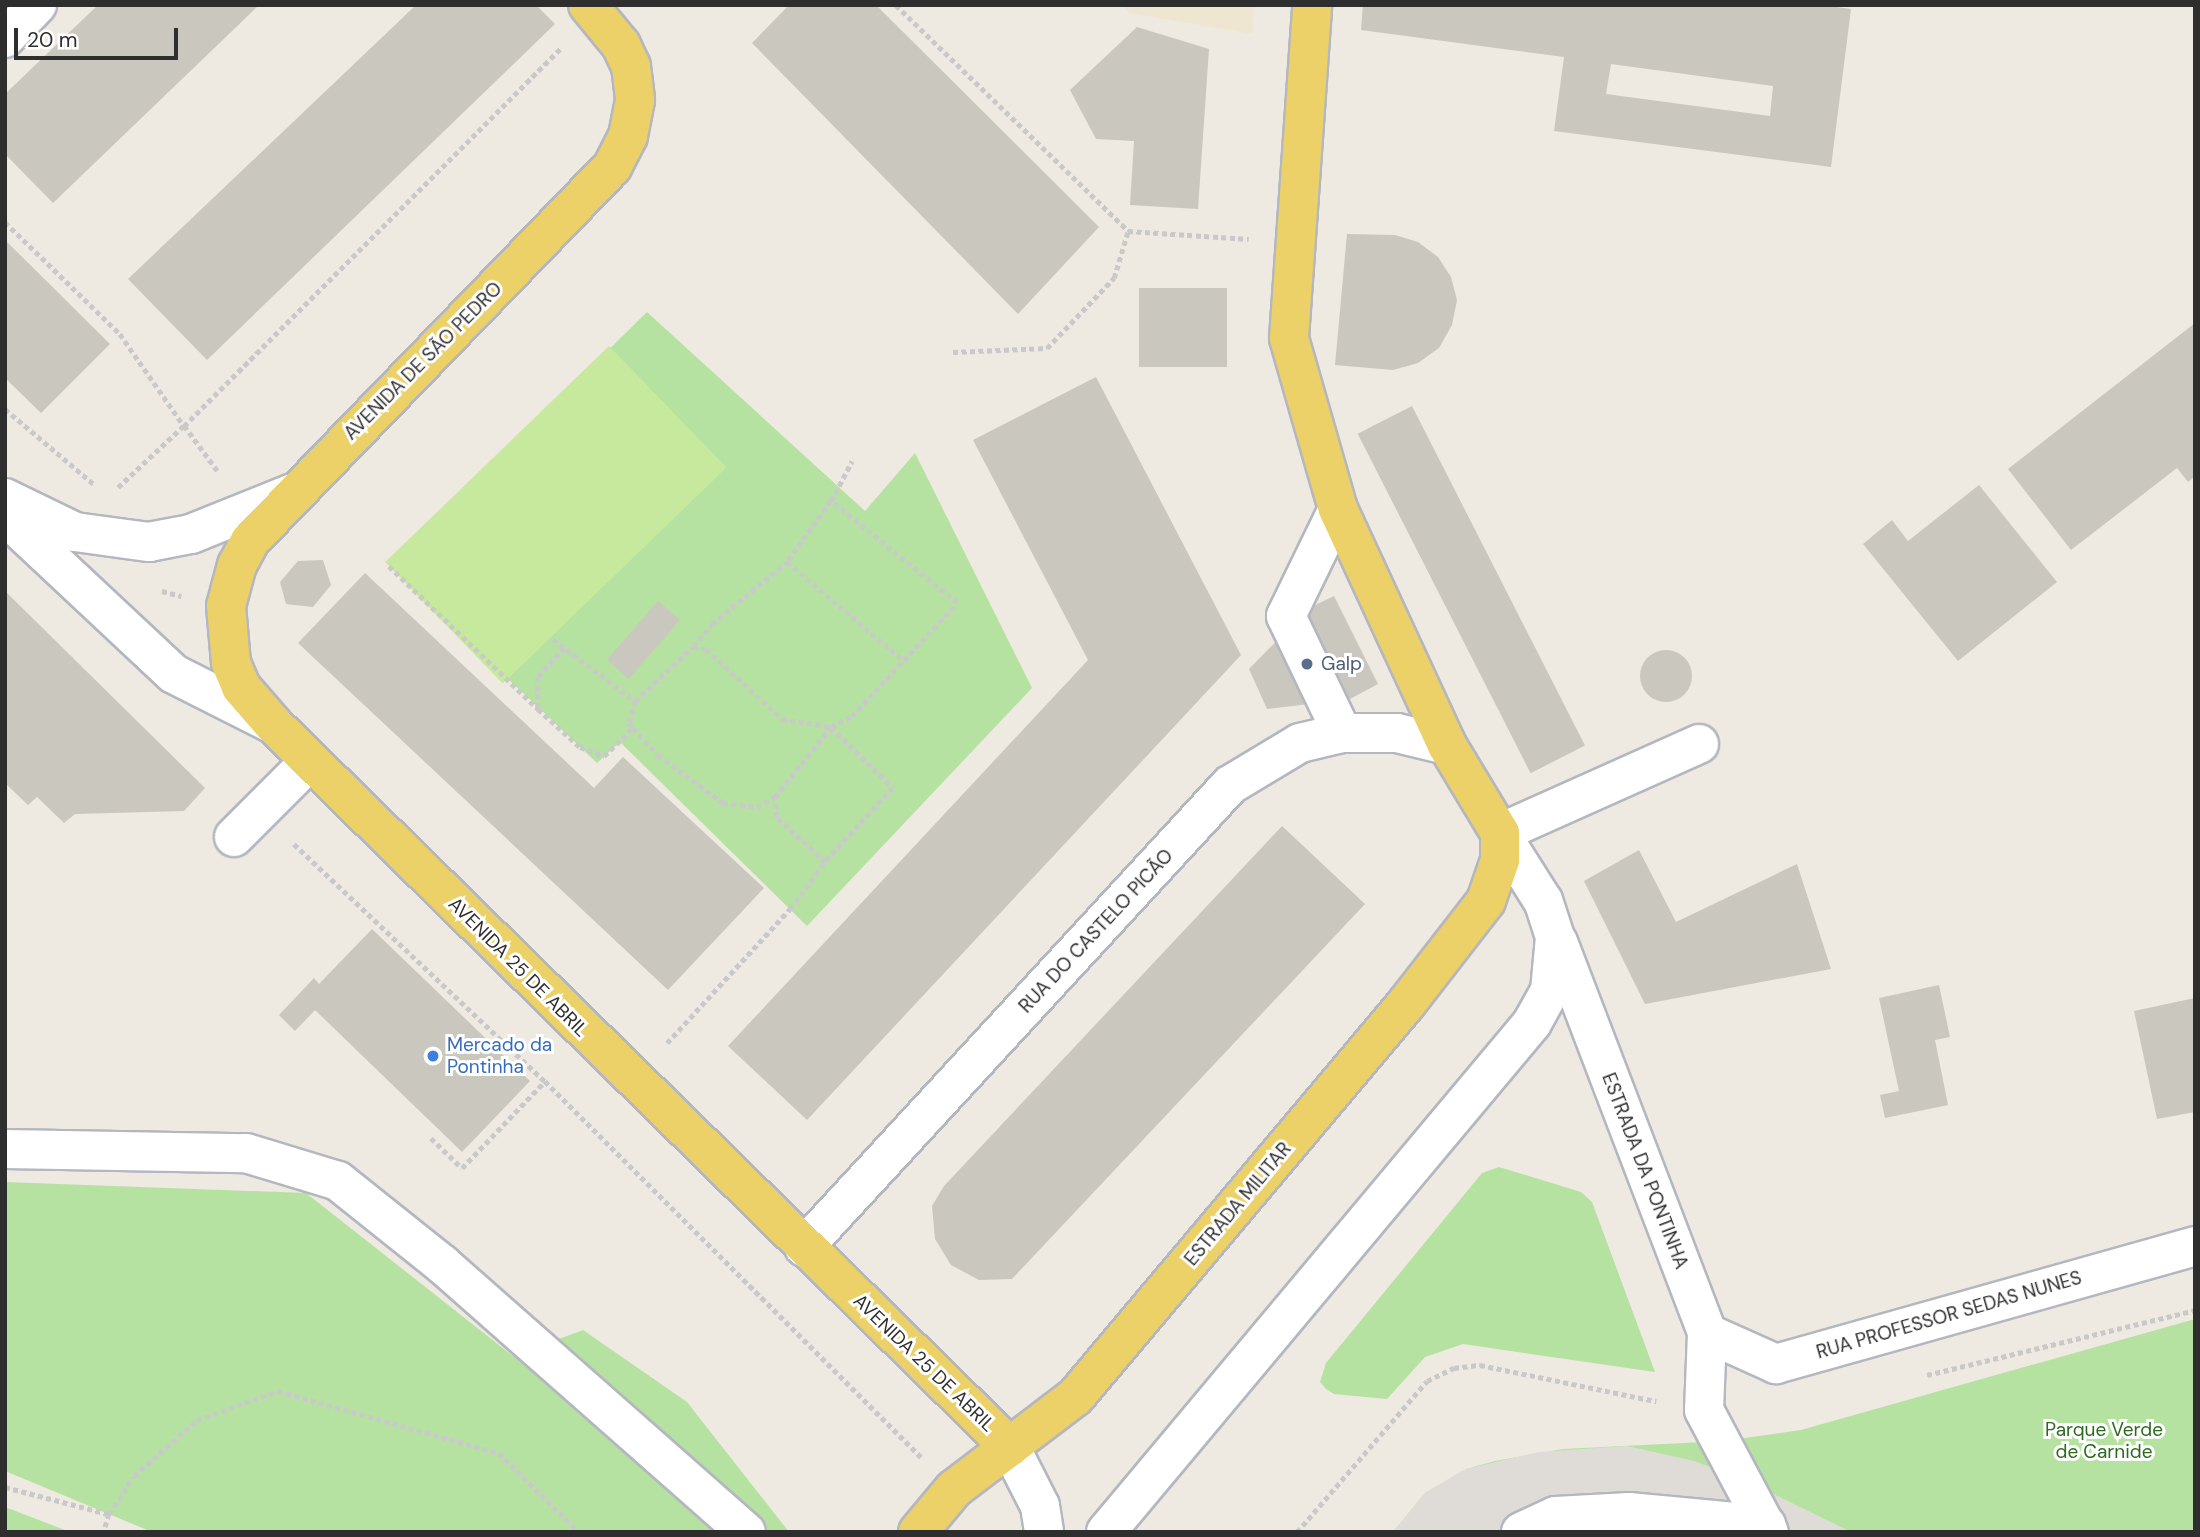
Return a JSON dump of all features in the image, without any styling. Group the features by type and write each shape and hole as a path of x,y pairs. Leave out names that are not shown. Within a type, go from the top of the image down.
{"main road":[{"path":"1312,5 1289,338 1338,509 1447,745 1500,834"},
{"name":"AVENIDA DE SÃO PEDRO","path":"273,724 241,687 231,663 226,606 237,565 250,541 293,493 612,167 628,136 635,100 631,66 594,11"},
{"name":"AVENIDA 25 DE ABRIL","path":"273,724 1010,1447"},
{"name":"ESTRADA MILITAR","path":"918,1532 954,1489 1076,1396 1406,1004 1486,901 1500,860 1500,834"}],"street":[{"path":"5,38 37,5"},
{"path":"5,498 75,532 149,542 191,534 293,493"},
{"path":"1338,509 1286,616 1342,733"},
{"name":"AVENIDA 25 DE ABRIL","path":"5,516 174,674 273,724"},
{"name":"RUA DO CASTELO PICÃO","path":"804,1247 1230,785 1300,743 1342,733 1396,733 1447,745"},
{"path":"1500,834 1699,744"},
{"path":"246,824 310,761"},
{"name":"ESTRADA DA PONTINHA","path":"1500,834 1543,901 1707,1334 1704,1410"},
{"path":"1106,1532 1532,1023 1550,990 1555,937"},
{"path":"5,1149 247,1153 338,1181 442,1264 746,1532"},
{"name":"RUA PROFESSOR SEDAS NUNES","path":"1707,1334 1776,1364 2195,1246"},
{"path":"1704,1410 1768,1528"},
{"path":"1010,1447 1041,1506 1044,1532"},
{"path":"1521,1532 1556,1516 1629,1512 1768,1528"}],"path":[{"path":"897,5 1128,231 1296,242"},
{"path":"109,497 184,426 594,11"},
{"path":"6,224 120,334 184,426"},
{"path":"953,352 1047,348 1114,278 1128,231"},
{"path":"5,409 99,488"},
{"path":"831,501 957,603 852,716 831,727 775,797 757,807 723,803 658,755 633,728 629,723 635,701 693,647 712,624 787,562 831,501 852,461"},
{"path":"787,562 904,661"},
{"path":"389,566 580,747 604,756 633,728"},
{"path":"554,639 635,701"},
{"path":"634,1080 790,909 825,862 893,788 831,727 782,719 706,649 693,647"},
{"path":"538,709 538,677 565,648"},
{"path":"775,797 776,817 825,862"},
{"path":"246,824 545,1081 954,1489"},
{"path":"431,1138 462,1168 545,1081"},
{"path":"1297,1532 1427,1381 1454,1368 1480,1365 1704,1410"},
{"path":"104,1532 108,1514 134,1476 197,1420 278,1391 499,1453 579,1532"},
{"path":"5,1487 108,1514"}],"shaded area":[{"path":"1121,5 1255,5 1252,34 1129,13"},
{"path":"1627,1446 1694,1461 1745,1480 1851,1532 1393,1532 1425,1493 1466,1469 1539,1452"}],"green space":[{"path":"647,312 865,511 915,453 1032,688 807,926 620,742 597,763 389,566"},
{"path":"609,346 726,468 503,684 385,562"},
{"path":"1499,1167 1581,1192 1592,1202 1655,1372 1463,1344 1425,1357 1387,1399 1334,1394 1326,1389 1320,1382 1326,1363 1482,1173"},
{"path":"5,1182 306,1193 513,1356 583,1330 687,1402 789,1532 152,1532 5,1471"},
{"name":"Parque Verde de Carnide","path":"2195,1319 2195,1532 1393,1532 1425,1493 1466,1469 1495,1461 1563,1449 1724,1441 1801,1430"},
{"path":"5,1507 70,1532 5,1532"}],"building":[{"path":"98,5 259,5 53,203 5,154 5,94"},
{"path":"416,5 536,5 555,24 207,360 128,279"},
{"path":"789,5 876,5 1099,227 1018,314 752,43"},
{"path":"1363,5 1821,5 1851,9 1831,167 1554,131 1564,57 1361,30","holes":["1611,64 1773,86 1770,116 1606,94"]},
{"path":"1137,27 1209,49 1198,209 1130,205 1134,141 1096,139 1070,90"},
{"path":"1347,234 1395,235 1418,242 1438,257 1451,277 1457,300 1452,325 1439,348 1418,363 1393,370 1335,365"},
{"path":"5,240 110,344 41,413 5,378"},
{"path":"1139,288 1227,288 1227,367 1139,367"},
{"path":"2195,323 2195,476 2188,482 2177,468 2071,550 2008,469"},
{"path":"1096,377 1241,655 807,1120 728,1046 1088,660 973,440"},
{"path":"1412,406 1585,745 1531,773 1358,434"},
{"path":"1979,485 2057,582 1958,661 1863,544 1892,520 1908,541"},
{"path":"323,560 331,585 313,607 286,604 280,582 298,561"},
{"path":"365,573 594,788 623,757 764,888 668,990 298,643"},
{"path":"5,591 205,788 184,811 75,814 64,823 37,797 28,805 5,783"},
{"path":"1334,596 1378,684 1350,699 1267,709 1249,669 1309,608"},
{"path":"658,601 680,620 629,679 607,660"},
{"path":"1666,650 1676,652 1684,658 1690,666 1690,686 1684,694 1676,700 1666,702 1656,700 1648,694 1642,686 1640,676 1642,666 1648,658 1656,652"},
{"path":"1282,826 1365,904 1012,1279 979,1280 951,1265 935,1239 932,1206 944,1186"},
{"path":"1639,850 1676,922 1797,864 1831,969 1645,1004 1584,881"},
{"name":"Mercado da Pontinha","path":"372,929 530,1081 462,1152 315,1010 295,1031 279,1015 314,978 319,984"},
{"path":"1939,985 1950,1037 1935,1040 1948,1105 1885,1118 1880,1095 1899,1091 1879,998"},
{"path":"2195,998 2195,1112 2157,1119 2134,1011"}],"place":[{"name":"Galp","path":"1307,664"},
{"name":"Mercado da Pontinha","path":"433,1056"}]}
